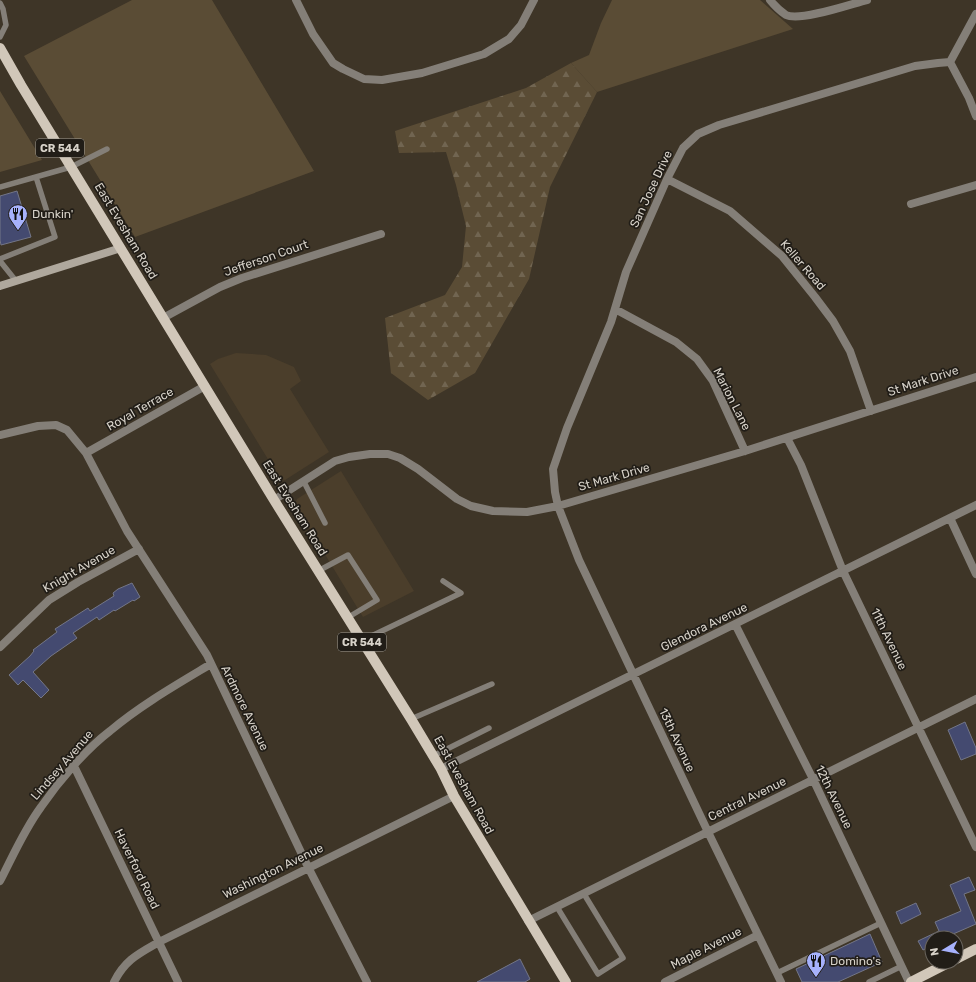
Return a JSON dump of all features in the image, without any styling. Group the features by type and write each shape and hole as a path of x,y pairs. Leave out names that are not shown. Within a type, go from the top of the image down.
{"main road":[{"name":"East Evesham Road","path":"0,48 274,500 361,641 412,719 441,769 454,796 566,982"},
{"path":"964,955 976,949"},
{"path":"910,982 934,970"}],"street":[{"path":"296,0 313,34 333,63 364,79 382,80 422,73 484,54 508,39 521,25 534,0"},
{"path":"770,0 787,15 794,16 820,13 867,0"},
{"path":"976,14 950,62 969,98 976,116"},
{"name":"San Jose Drive","path":"558,506 553,469 567,428 611,322 626,272 667,179 683,148 698,134 719,125 915,66 950,62"},
{"name":"Keller Road","path":"667,179 730,211 782,256 815,296 840,333 850,351 871,411"},
{"path":"911,204 976,185"},
{"name":"Jefferson Court","path":"163,318 220,287 242,278 381,234"},
{"path":"0,286 121,248"},
{"name":"Marion Lane","path":"615,309 676,342 697,359 712,381 745,451"},
{"name":"St Mark Drive","path":"274,500 336,461 349,457 370,454 388,454 406,461 457,499 471,506 494,511 527,512 558,506 745,451 976,377"},
{"name":"Royal Terrace","path":"86,453 205,386"},
{"name":"Ardmore Avenue","path":"0,435 38,426 56,425 67,430 86,453 127,531 207,655 308,867 367,982"},
{"name":"11th Avenue","path":"787,438 801,465 843,571 976,847"},
{"name":"Glendora Avenue","path":"441,769 976,505"},
{"name":"13th Avenue","path":"558,506 579,560 781,982"},
{"path":"950,518 976,574"},
{"name":"Knight Avenue","path":"0,647 49,600 78,582 139,549"},
{"name":"12th Avenue","path":"736,624 813,779 910,982"},
{"name":"Lindsey Avenue","path":"0,881 24,833 41,807 87,752 109,731 135,711 211,664"},
{"name":"Central Avenue","path":"528,921 976,699"},
{"name":"Haverford Road","path":"74,766 178,982"},
{"name":"Washington Avenue","path":"114,982 120,971 131,959 158,942 454,796"},
{"name":"Maple Avenue","path":"665,982 758,935"}],"lane":[{"path":"0,3 3,9 6,25 0,37"},
{"path":"0,187 71,167 107,149"},
{"path":"16,281 0,260 55,237 36,177"},
{"path":"304,482 325,524"},
{"path":"318,571 348,555 377,600 347,618"},
{"path":"361,641 461,593 444,581"},
{"path":"412,719 492,684"},
{"path":"433,756 489,728"},
{"path":"557,907 598,974 622,958 584,894"},
{"path":"777,973 881,923"},
{"path":"869,982 902,966"},
{"path":"881,976 884,982"}],"shaded area":[{"path":"236,353 266,355 294,367 301,381 290,389 329,452 285,480 280,479 210,364 218,359"},
{"path":"341,471 414,591 363,617 295,505 297,499"}],"green space":[{"path":"132,0 212,0 314,171 135,237 24,56"},
{"path":"612,0 760,0 793,29 597,92 571,63 589,55 601,23"},
{"path":"571,63 597,92 550,187 529,279 475,373 428,400 391,373 385,318 445,295 462,267 466,226 446,152 399,153 395,131 526,88"},
{"path":"0,91 42,160 0,172"}],"building":[{"path":"17,191 31,237 1,245 0,196"},
{"path":"132,583 140,597 115,611 114,610 99,620 97,617 73,633 77,638 51,656 33,672 49,690 41,698 23,680 18,685 9,675 30,656 34,651 33,650 57,632 55,629 88,608 90,611 114,596 113,593 118,589"},
{"path":"965,722 976,748 976,754 961,760 948,730"},
{"path":"969,877 975,890 964,894 976,924 962,930 939,930 935,922 961,911 950,885"},
{"path":"916,903 921,914 901,924 896,912"},
{"path":"870,934 882,962 838,982 802,982 796,969"},
{"path":"924,938 924,950 923,950 918,941"},
{"path":"520,959 530,979 525,982 477,982"}],"place":[{"name":"Dunkin'","path":"18,231"},
{"name":"Domino's","path":"816,978"}]}
